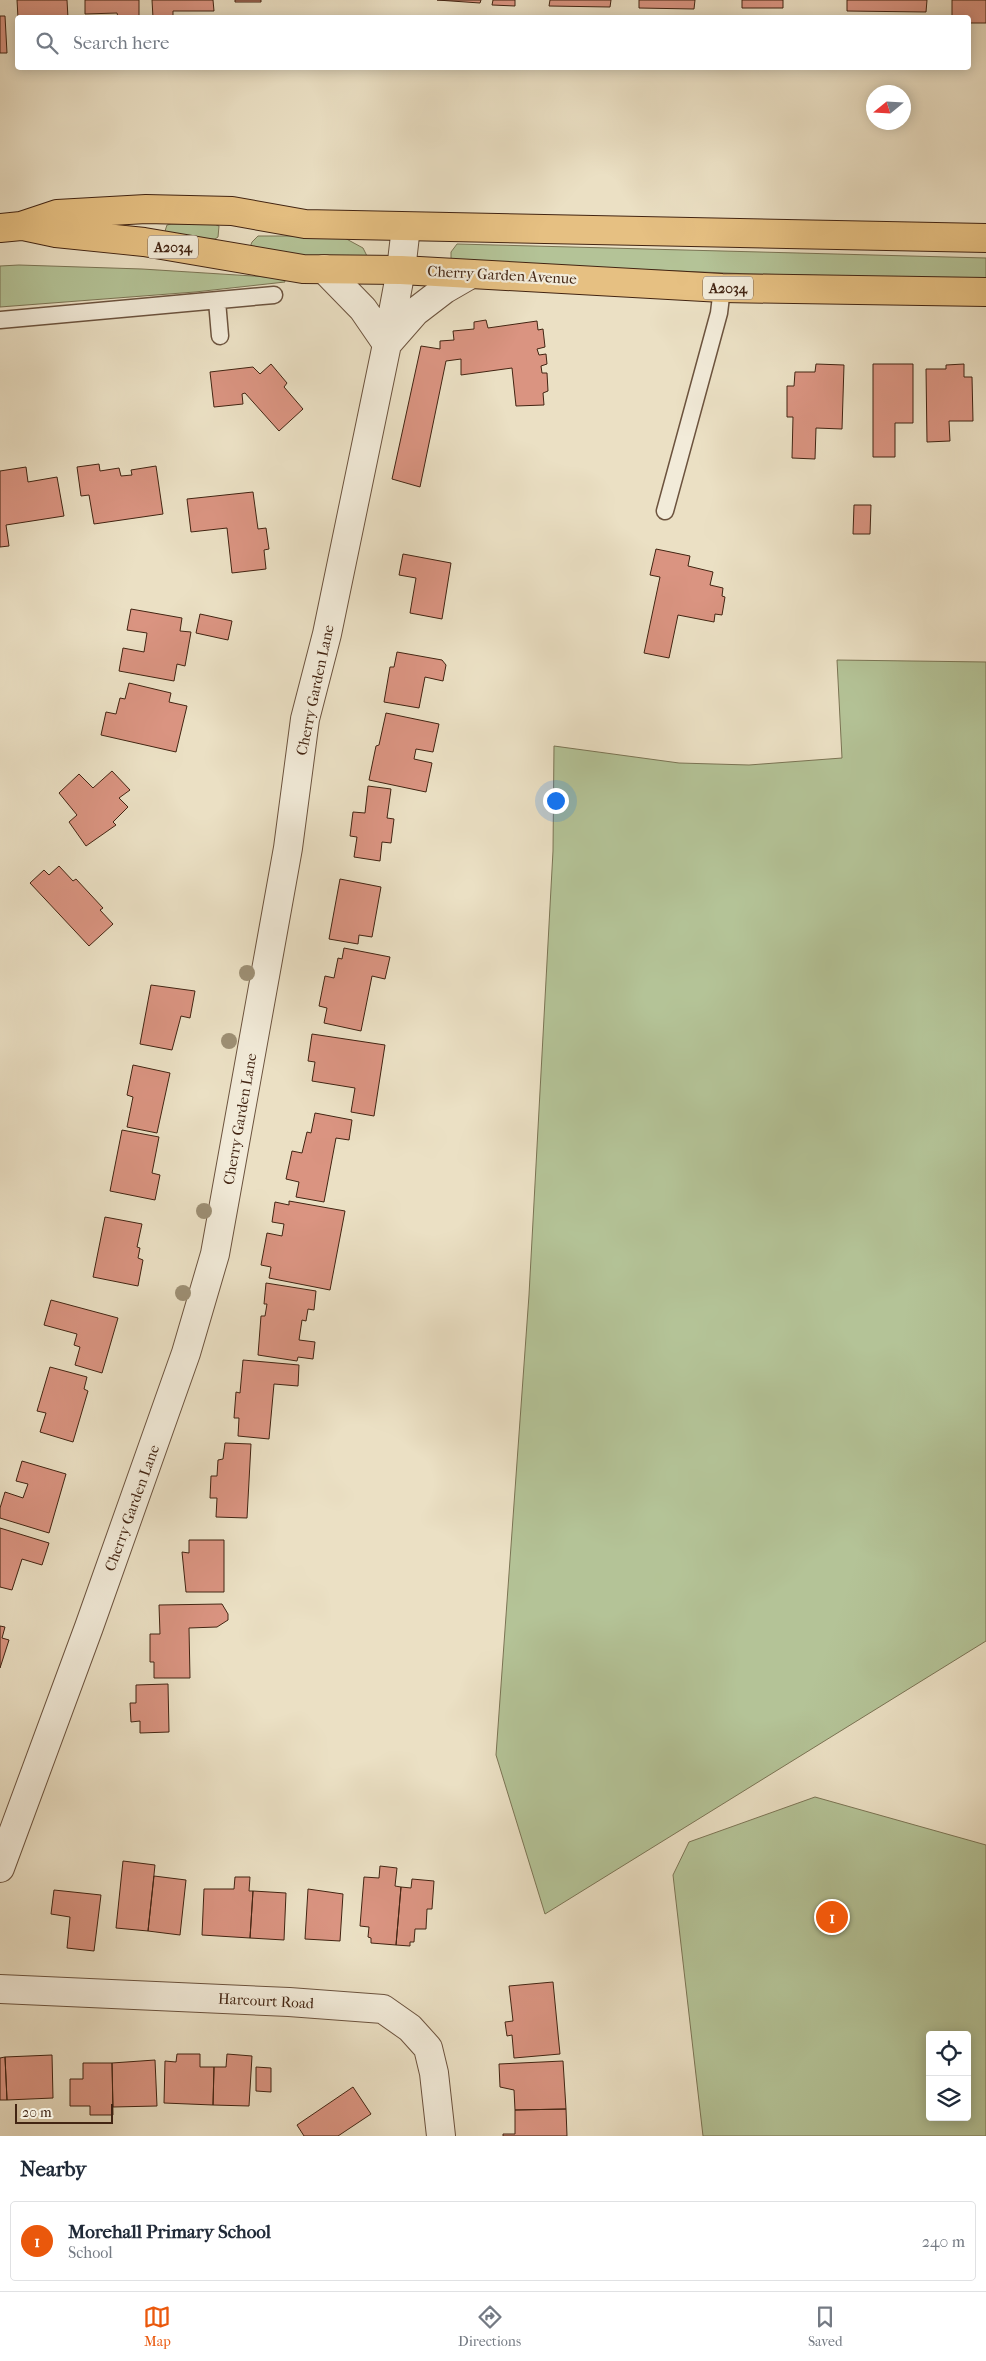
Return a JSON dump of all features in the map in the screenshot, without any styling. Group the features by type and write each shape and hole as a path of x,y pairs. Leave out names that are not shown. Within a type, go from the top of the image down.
{"main road":[{"name":"Cherry Garden Avenue","path":"11,227 57,214 146,209 232,211 305,224 986,238"},
{"name":"Cherry Garden Avenue","path":"11,227 153,244 303,269 401,270 722,288 986,292"}],"street":[{"name":"Cherry Garden Lane","path":"0,1868 90,1627 186,1353 215,1254 288,848 305,719 326,634 386,344 401,270 406,227"},
{"path":"324,269 363,309 386,344 415,312 445,289 471,274"},
{"name":"Harcourt Road","path":"0,1989 283,2001 383,2009 410,2028 428,2048 434,2073 441,2136"}],"lane":[{"path":"665,511 719,313 722,288"},
{"path":"0,320 274,295"},
{"path":"217,301 220,336"}],"green space":[{"path":"212,223 219,226 218,237 215,239 170,238 165,231 167,225 171,224"},
{"path":"258,236 341,236 363,248 367,256 257,255 250,247"},
{"path":"457,244 986,258 986,279 751,274 456,262 451,258 451,252"},
{"path":"0,266 142,269 284,278 285,282 195,292 0,307"},
{"path":"837,660 986,662 986,1641 545,1914 496,1755 529,1295 553,851 554,746 679,763 749,765 842,758"},
{"path":"815,1797 986,1845 986,2136 703,2136 673,1875 689,1842"}],"building":[{"path":"17,0 67,0 68,15 18,15"},
{"path":"85,0 139,0 139,15 118,15 117,13 85,14"},
{"path":"152,0 213,0 214,11 173,11 173,15 153,15"},
{"path":"235,0 261,0 261,2 235,2"},
{"path":"437,0 481,0 480,3"},
{"path":"493,0 515,0 515,6 492,5"},
{"path":"550,0 611,0 610,7 549,6"},
{"path":"639,0 695,0 694,9 639,8"},
{"path":"742,0 783,0 783,8 742,8"},
{"path":"847,0 927,0 926,12 847,11"},
{"path":"952,0 986,0 986,23 971,23 971,15 952,15"},
{"path":"0,16 5,16 7,53 0,53"},
{"path":"486,320 488,328 537,321 538,330 543,329 545,347 537,349 539,355 546,354 547,364 541,366 542,373 547,373 548,391 543,393 544,405 516,406 512,368 461,375 461,359 446,361 420,487 392,479 421,346 440,349 440,341 454,340 453,331 474,329 474,322"},
{"path":"271,364 287,383 284,387 303,409 279,431 245,393 242,394 243,404 214,407 210,372 253,367 260,374"},
{"path":"816,364 844,365 842,429 816,428 815,459 792,458 793,417 787,417 787,386 794,386 795,372 815,372"},
{"path":"873,364 913,364 913,423 895,423 895,457 873,457"},
{"path":"964,364 964,377 972,377 973,421 949,421 950,441 927,442 926,369 946,369 946,365"},
{"path":"99,464 100,471 119,468 121,476 132,475 131,470 156,466 163,514 94,524 89,495 81,496 77,467"},
{"path":"26,467 28,482 57,477 64,516 6,525 9,546 0,547 0,471"},
{"path":"253,492 258,529 266,528 269,549 264,550 266,569 232,573 227,528 191,532 187,499"},
{"path":"854,505 871,505 870,534 853,534"},
{"path":"656,549 690,556 688,566 713,572 710,585 723,588 722,596 725,597 722,615 715,614 714,622 678,615 669,658 644,653 660,577 650,575"},
{"path":"403,554 451,563 442,619 410,613 416,578 399,575"},
{"path":"131,609 182,618 180,631 191,632 185,666 177,664 174,681 119,671 123,648 144,652 147,633 127,630"},
{"path":"200,614 232,621 228,640 196,633"},
{"path":"397,652 442,660 446,665 443,681 425,677 419,708 384,702 390,667 394,667"},
{"path":"129,683 171,693 169,702 187,706 176,752 101,735 106,712 116,714 120,698 125,699"},
{"path":"386,713 439,724 433,752 416,749 414,759 432,763 426,792 369,780 376,746 379,745"},
{"path":"112,771 130,790 119,798 128,807 113,822 116,825 86,846 69,822 77,815 59,793 79,774 93,788"},
{"path":"368,786 391,789 387,818 394,819 391,843 382,842 380,861 354,857 357,837 350,836 353,812 365,813"},
{"path":"59,866 73,881 76,879 103,908 100,910 113,924 89,946 30,883 44,870 49,875"},
{"path":"340,879 381,887 372,937 359,935 358,944 329,939"},
{"path":"344,948 390,957 385,979 372,976 361,1031 324,1023 327,1008 319,1006 325,976 334,978 338,958 342,959"},
{"path":"151,985 195,991 190,1018 181,1016 172,1050 140,1044"},
{"path":"312,1034 385,1045 374,1116 351,1112 355,1088 312,1081 315,1062 308,1061"},
{"path":"133,1065 170,1073 157,1133 127,1127 133,1097 127,1095"},
{"path":"315,1113 352,1120 349,1140 336,1138 324,1202 296,1197 299,1182 286,1179 292,1151 302,1153 307,1132 311,1133"},
{"path":"122,1130 159,1137 152,1173 160,1175 155,1200 110,1191"},
{"path":"289,1201 345,1211 330,1290 269,1278 271,1267 261,1265 267,1233 282,1236 284,1224 272,1222 275,1202 289,1205"},
{"path":"105,1217 142,1224 137,1247 140,1248 138,1258 143,1260 138,1286 93,1277"},
{"path":"266,1283 316,1291 314,1310 308,1309 306,1321 302,1320 299,1340 315,1342 313,1359 298,1357 297,1361 258,1355 261,1316 265,1316 267,1304 264,1304"},
{"path":"51,1300 118,1318 102,1373 75,1365 80,1347 74,1345 77,1334 44,1325"},
{"path":"243,1360 299,1365 298,1386 274,1384 269,1439 238,1436 239,1418 234,1418 236,1392 240,1393"},
{"path":"50,1367 87,1377 84,1389 88,1391 73,1442 40,1432 46,1413 37,1411"},
{"path":"225,1443 251,1444 247,1518 216,1517 217,1498 210,1498 211,1476 217,1476 218,1460 223,1459"},
{"path":"22,1461 66,1474 49,1533 0,1518 0,1508 5,1492 23,1498 28,1484 16,1481"},
{"path":"0,1528 49,1543 42,1565 22,1559 12,1590 0,1587"},
{"path":"189,1540 224,1540 224,1592 186,1592 182,1552 189,1553"},
{"path":"222,1604 228,1614 228,1620 217,1627 189,1628 190,1678 154,1678 154,1662 150,1662 150,1634 160,1634 159,1605"},
{"path":"0,1626 5,1627 2,1638 9,1640 0,1668"},
{"path":"168,1684 169,1732 140,1733 140,1721 131,1722 130,1703 136,1703 136,1685"},
{"path":"123,1861 155,1865 148,1931 116,1928"},
{"path":"380,1866 397,1868 395,1886 401,1887 396,1945 371,1943 371,1938 368,1937 369,1927 360,1926 364,1877 379,1878"},
{"path":"154,1876 186,1880 180,1935 148,1931"},
{"path":"235,1877 250,1877 249,1891 253,1891 250,1938 202,1935 204,1889 234,1889"},
{"path":"412,1879 434,1881 432,1909 427,1909 426,1929 415,1929 414,1942 410,1942 410,1946 396,1945 401,1887 411,1888"},
{"path":"308,1889 343,1894 340,1941 305,1939"},
{"path":"54,1890 101,1895 94,1951 67,1948 70,1917 51,1914"},
{"path":"253,1891 286,1893 284,1940 250,1938"},
{"path":"553,1982 560,2054 514,2058 512,2035 507,2036 505,2022 513,2021 509,1986"},
{"path":"177,2054 200,2054 200,2067 214,2067 213,2105 164,2103 165,2061 176,2062"},
{"path":"227,2054 252,2056 249,2106 213,2105 214,2067 226,2067"},
{"path":"52,2055 53,2098 7,2100 5,2057"},
{"path":"5,2057 7,2100 0,2100 0,2058"},
{"path":"155,2060 157,2106 113,2107 112,2063"},
{"path":"563,2061 566,2109 515,2110 514,2090 500,2087 499,2064"},
{"path":"83,2063 112,2063 113,2115 90,2115 90,2106 70,2106 70,2079 83,2079"},
{"path":"256,2067 271,2068 271,2092 256,2091"},
{"path":"353,2087 371,2114 338,2136 304,2136 297,2125"},
{"path":"566,2109 567,2136 503,2136 503,2134 515,2134 515,2110"}],"place":[{"name":"Morehall Primary School","path":"832,1917"}]}
